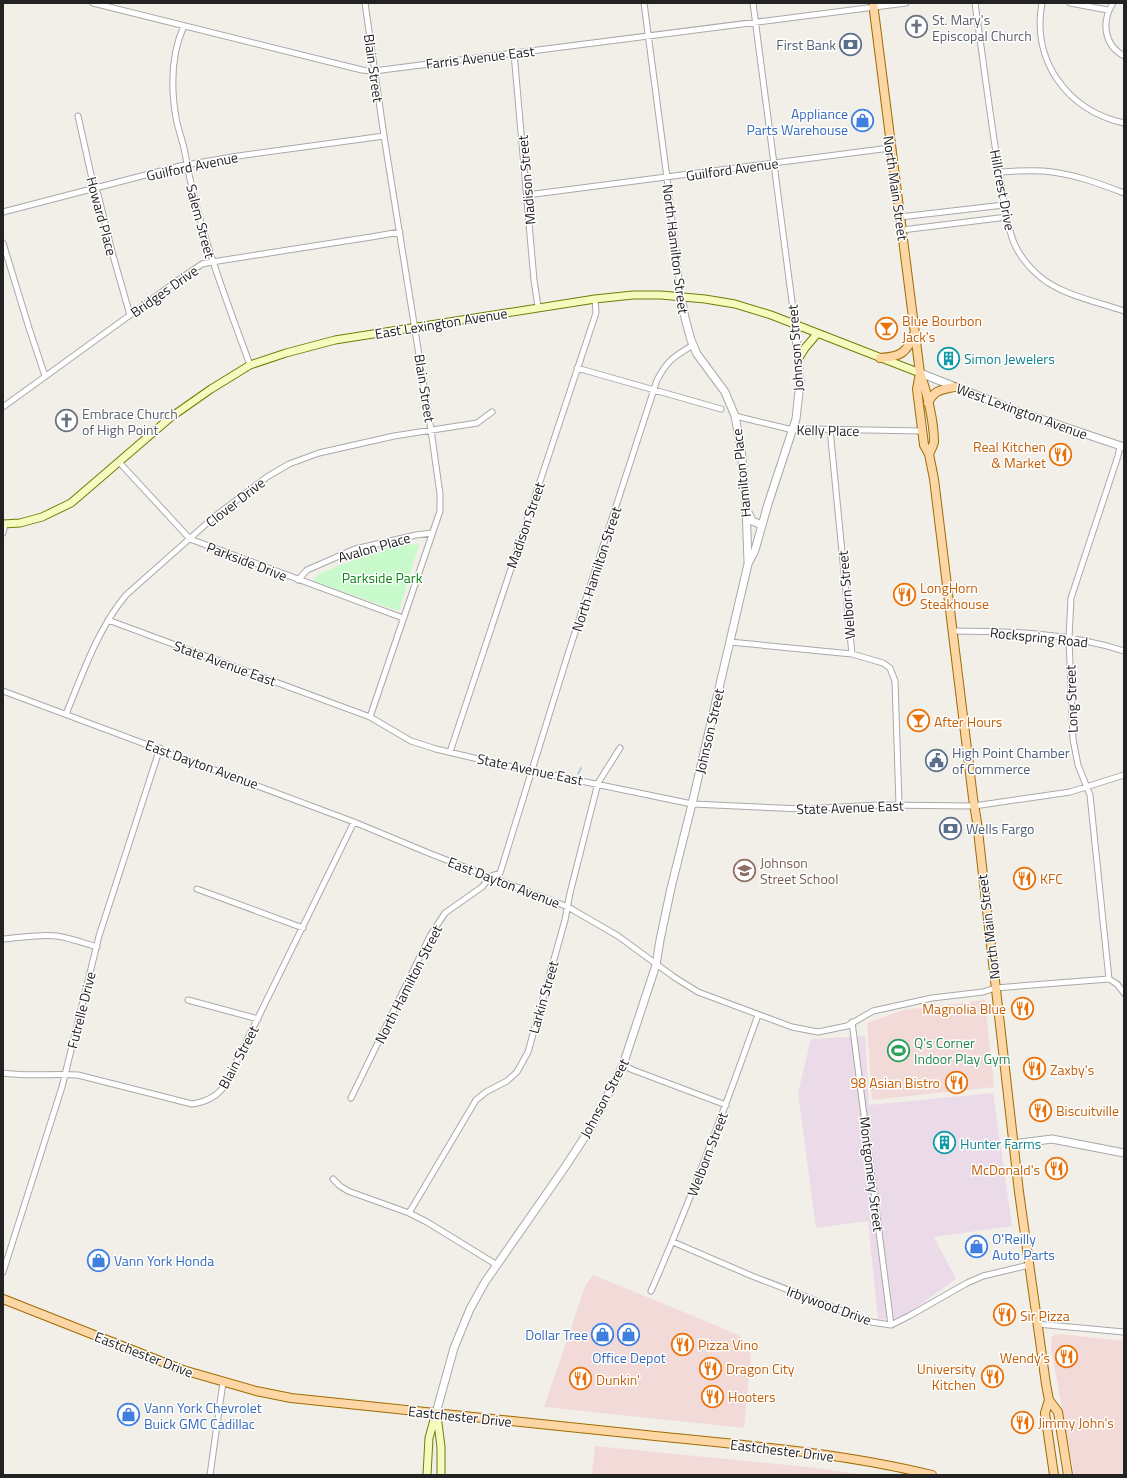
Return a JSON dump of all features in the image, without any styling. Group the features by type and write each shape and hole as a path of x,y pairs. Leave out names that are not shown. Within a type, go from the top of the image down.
{"main road":[{"name":"North Main Street","path":"873,5 890,148 920,374 926,392 934,444 930,454"},
{"name":"East Lexington Avenue","path":"4,524 20,523 42,518 71,504 171,417 250,365 315,344 415,327 595,299 633,295 681,296 734,304 771,315 920,374"},
{"path":"880,358 892,358 901,354 911,343 915,332"},
{"path":"798,359 805,348 818,334"},
{"name":"North Main Street","path":"920,374 917,389 922,431 924,445 930,454 934,479 1013,1144 1037,1324 1049,1400 1045,1413 1052,1473"},
{"path":"928,403 934,393 954,387"},
{"name":"Eastchester Drive","path":"3,1299 183,1370 256,1391 291,1398 760,1447 844,1458 906,1472 932,1475"},
{"name":"North Main Street","path":"1049,1400 1058,1412 1068,1475"},
{"name":"Johnson Street","path":"427,1475 429,1438 436,1413"},
{"name":"Johnson Street","path":"436,1413 441,1447 441,1475"}],"street":[{"name":"Farris Avenue East","path":"93,3 362,70 374,71 824,14 873,5 906,3"},
{"name":"Blain Street","path":"365,3 374,71 440,494 440,511 370,717"},
{"name":"North Hamilton Street","path":"350,1098 430,936 445,913 482,887 491,876 500,873 657,380 664,367 671,359 693,345 685,318 681,296 644,3"},
{"name":"Johnson Street","path":"436,1413 460,1331 482,1289 592,1126 623,1065 656,965 660,940 748,564 755,550 796,420 800,382 796,325 753,3"},
{"name":"Hillcrest Drive","path":"975,3 1004,205 1014,243 1024,260 1038,275 1051,285 1124,311"},
{"path":"1042,3 1040,22 1042,46 1048,63 1057,79 1072,97 1082,105 1103,117 1124,123"},
{"path":"1070,3 1108,10"},
{"path":"1113,3 1108,10 1105,20 1106,30 1114,49 1124,56"},
{"name":"Salem Street","path":"184,26 175,56 173,89 176,118 186,165 212,262 250,365"},
{"name":"Madison Street","path":"514,53 534,280 538,307"},
{"name":"Howard Place","path":"78,116 94,188 98,194 116,267 130,315"},
{"name":"Guilford Avenue","path":"3,212 186,165 238,156 384,136"},
{"name":"Guilford Avenue","path":"527,195 890,148"},
{"path":"1000,172 1026,170 1058,173 1079,177 1124,193"},
{"path":"900,218 1004,205"},
{"path":"902,230 1007,217"},
{"name":"Bridges Drive","path":"3,407 202,264 400,232"},
{"path":"3,243 45,376"},
{"name":"Madison Street","path":"450,752 596,313 595,299"},
{"name":"Hamilton Place","path":"693,345 725,392 735,416 741,448 746,506 748,564"},
{"path":"577,368 721,409"},
{"name":"West Lexington Avenue","path":"920,374 1011,409 1122,447"},
{"name":"Clover Drive","path":"66,714 95,643 108,620 126,595 241,495 267,477 290,464 319,453 394,436 477,423 492,412"},
{"name":"Kelly Place","path":"735,416 793,430 830,429 922,431"},
{"name":"Welborn Street","path":"830,429 852,654 884,664 890,668 895,680 899,805"},
{"name":"Long Street","path":"1109,979 1090,795 1078,766 1073,739 1070,638 1071,598 1122,447"},
{"name":"Parkside Drive","path":"119,462 190,539 403,618"},
{"path":"746,506 752,521 762,525"},
{"path":"3,533 4,524"},
{"name":"Avalon Place","path":"298,580 307,570 355,549 402,538 432,533"},
{"name":"State Avenue East","path":"108,620 370,717 411,741 498,764 598,783 692,804 803,809 899,805 974,806 1070,792 1124,775"},
{"name":"Rockspring Road","path":"952,631 1012,632 1070,638 1092,642 1124,651"},
{"path":"730,642 852,654"},
{"name":"East Dayton Avenue","path":"3,691 160,748 354,822 431,854 568,907 618,936 656,965 698,992 792,1027 818,1032 847,1026 873,1010 932,998 983,992 995,988 1109,979"},
{"name":"Futrelle Drive","path":"3,1272 66,1074 97,947 160,748"},
{"name":"Larkin Street","path":"409,1213 476,1100 486,1092 507,1081 518,1072 524,1060 530,1044 568,907 570,893 598,783 620,748"},
{"name":"Blain Street","path":"3,1073 78,1075 192,1104 201,1103 220,1093 258,1019 354,822"},
{"path":"197,889 302,928"},
{"path":"3,939 56,936 97,947"},
{"path":"1109,979 1117,984 1124,993"},
{"path":"188,1000 258,1019"},
{"name":"Welborn Street","path":"651,1291 673,1242 726,1105 758,1015"},
{"name":"Montgomery Street","path":"852,1022 891,1325"},
{"path":"623,1065 726,1105"},
{"path":"1013,1144 1052,1139 1124,1154"},
{"path":"333,1179 348,1191 409,1213 446,1232 497,1265"},
{"name":"Irbywood Drive","path":"673,1242 752,1276 871,1322 891,1325 967,1283 983,1276 1029,1265"},
{"path":"1037,1324 1124,1332"},
{"path":"210,1475 223,1382"}],"shaded area":[{"path":"985,1000 994,1087 872,1100 867,1023 903,1010"},
{"path":"865,1036 869,1105 993,1093 1012,1226 934,1237 956,1279 903,1317 878,1320 868,1221 816,1228 798,1093 811,1039"},
{"path":"593,1275 740,1336 751,1354 744,1428 544,1407 586,1284"},
{"path":"1060,1334 1124,1341 1124,1475 1074,1475 1051,1348 1051,1339 1053,1335"},
{"path":"595,1446 816,1468 866,1475 592,1475"}],"green space":[{"name":"Parkside Park","path":"419,544 399,611 313,581 318,574 394,545"}],"waterway":[{"path":"578,774 581,768"}],"place":[{"name":"St. Mary's Episcopal Church","path":"917,27"},
{"name":"First Bank","path":"851,44"},
{"name":"Appliance Parts Warehouse","path":"863,121"},
{"name":"Blue Bourbon Jack's","path":"886,328"},
{"name":"Simon Jewelers","path":"948,358"},
{"name":"Embrace Church of High Point","path":"66,421"},
{"name":"Real Kitchen & Market","path":"1061,454"},
{"name":"LongHorn Steakhouse","path":"904,595"},
{"name":"After Hours","path":"919,721"},
{"name":"High Point Chamber of Commerce","path":"937,760"},
{"name":"Wells Fargo","path":"950,828"},
{"name":"Johnson Street School","path":"745,870"},
{"name":"KFC","path":"1025,878"},
{"name":"Magnolia Blue","path":"1022,1008"},
{"name":"Q's Corner Indoor Play Gym","path":"898,1050"},
{"name":"Zaxby's","path":"1035,1069"},
{"name":"98 Asian Bistro","path":"956,1082"},
{"name":"Biscuitville","path":"1040,1110"},
{"name":"Hunter Farms","path":"945,1143"},
{"name":"McDonald's","path":"1056,1169"},
{"name":"O'Reilly Auto Parts","path":"977,1246"},
{"name":"Vann York Honda","path":"99,1260"},
{"name":"Sir Pizza","path":"1005,1315"},
{"name":"Dollar Tree","path":"603,1334"},
{"name":"Office Depot","path":"629,1335"},
{"name":"Pizza Vino","path":"682,1344"},
{"name":"Wendy's","path":"1066,1357"},
{"name":"Dragon City","path":"710,1368"},
{"name":"University Kitchen","path":"992,1376"},
{"name":"Dunkin'","path":"580,1379"},
{"name":"Hooters","path":"713,1396"},
{"name":"Vann York Chevrolet Buick GMC Cadillac","path":"129,1415"},
{"name":"Jimmy John's","path":"1022,1422"}]}
